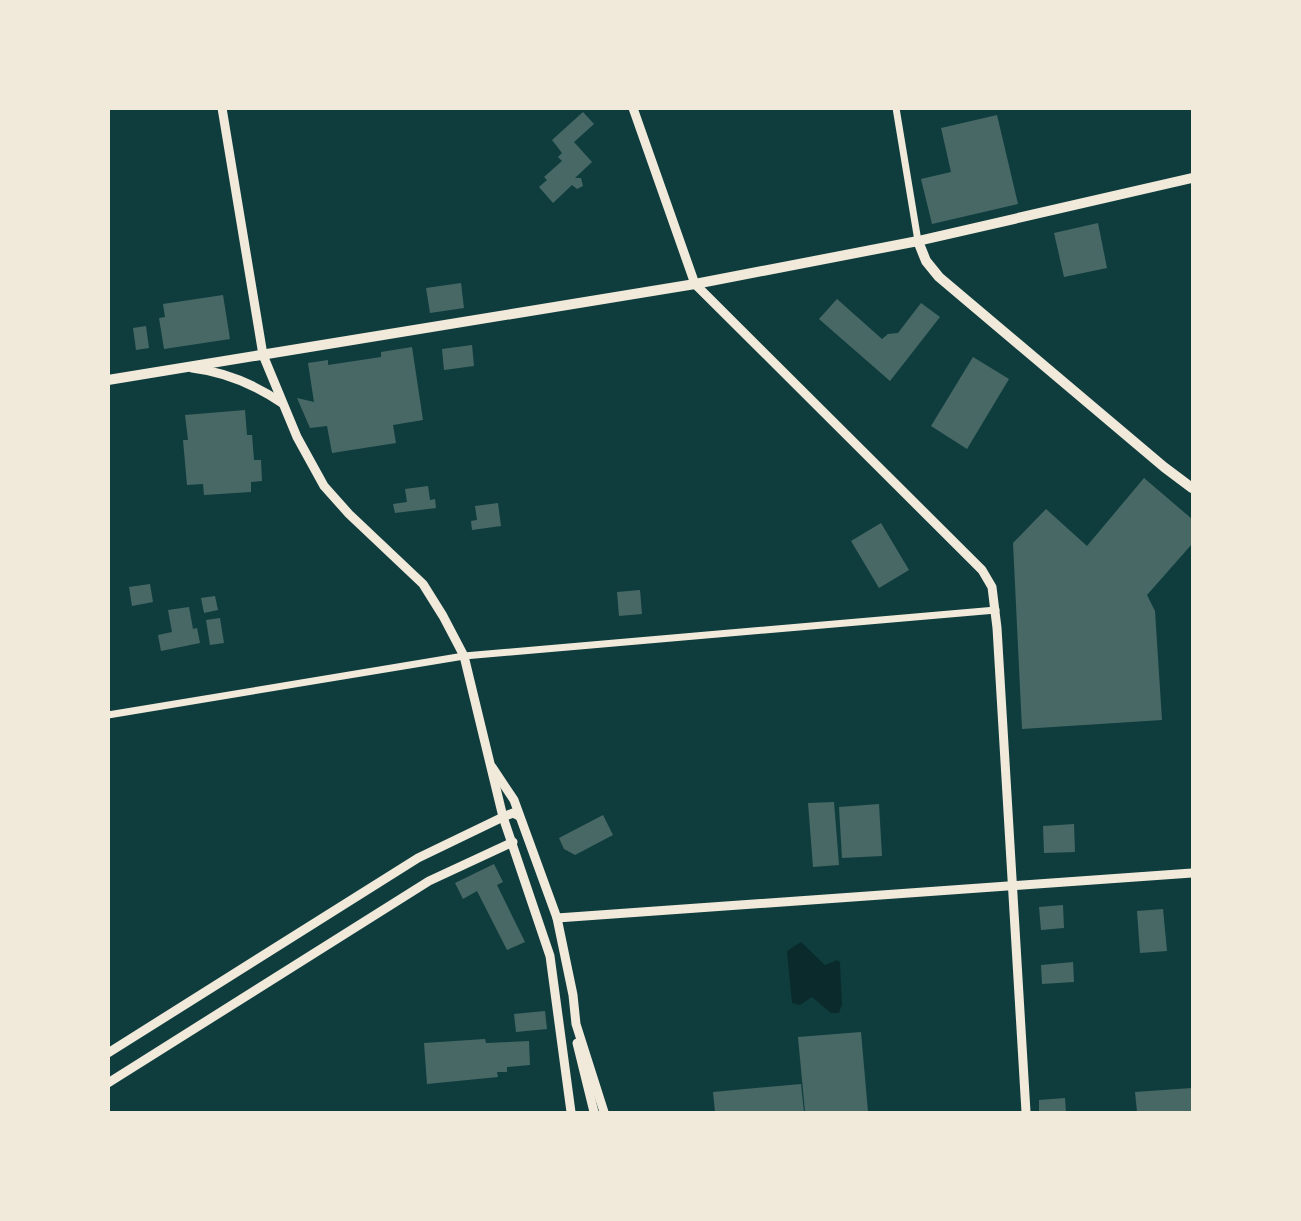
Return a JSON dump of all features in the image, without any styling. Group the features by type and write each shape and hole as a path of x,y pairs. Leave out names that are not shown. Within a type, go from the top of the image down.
{"main road":[{"path":"108,380 695,284 918,241 1192,178"},
{"path":"918,241 926,261 939,277 1192,488"}],"street":[{"path":"222,108 263,355 297,437 324,486 349,514 423,584 464,656 503,817 550,956 571,1112"},
{"path":"633,108 695,284 982,570 992,587 996,610 1026,1112"},
{"path":"896,108 918,241"},
{"path":"187,367 234,377 265,391 283,403"},
{"path":"108,715 464,656 996,610"},
{"path":"489,762 514,800 557,918 573,995 578,1049 594,1112"},
{"path":"108,1053 418,858 503,817 513,813 519,816"},
{"path":"108,1083 429,881 513,842"},
{"path":"557,918 1192,873"},
{"path":"576,1024 604,1112"}],"water":[{"path":"801,942 825,965 837,960 840,962 842,1004 839,1013 831,1013 812,997 800,1005 792,1003 787,951"}],"building":[{"path":"583,112 594,124 574,142 592,162 575,178 581,178 583,186 577,189 572,185 553,203 539,187 547,180 544,177 562,161 558,157 562,153 552,140"},
{"path":"997,115 1018,204 932,224 921,179 951,172 941,128"},
{"path":"1098,223 1107,268 1064,277 1054,233"},
{"path":"461,283 464,308 430,313 426,288"},
{"path":"223,295 230,339 164,349 159,318 165,317 163,304"},
{"path":"837,299 882,339 888,334 898,333 921,303 940,317 890,381 819,319"},
{"path":"146,326 149,348 136,350 133,328"},
{"path":"472,345 474,366 444,370 442,349"},
{"path":"412,347 423,420 393,425 396,443 332,453 327,426 310,428 297,398 314,402 308,363 328,360 328,365 381,357 381,352"},
{"path":"973,357 1009,379 967,449 931,426"},
{"path":"245,410 247,435 252,435 254,460 261,460 262,481 251,482 251,492 204,495 203,484 187,485 183,440 188,440 185,415"},
{"path":"1144,478 1192,519 1192,544 1147,595 1155,611 1162,720 1022,729 1013,543 1046,509 1087,546"},
{"path":"428,486 430,500 435,499 436,508 395,513 393,504 407,502 405,489"},
{"path":"498,503 501,526 472,530 471,521 477,520 475,506"},
{"path":"881,523 909,570 879,588 851,541"},
{"path":"150,584 153,602 132,606 129,587"},
{"path":"640,590 642,614 619,616 617,592"},
{"path":"215,596 218,610 204,613 201,598"},
{"path":"189,607 193,629 197,628 200,643 161,651 158,635 172,632 168,610"},
{"path":"220,618 224,643 210,645 206,620"},
{"path":"834,802 839,865 813,867 808,803"},
{"path":"879,804 882,856 842,858 839,807"},
{"path":"603,815 613,835 575,855 564,849 559,838"},
{"path":"1074,824 1075,852 1044,853 1043,826"},
{"path":"494,864 503,882 497,885 525,942 507,950 477,891 463,899 455,883"},
{"path":"1063,905 1064,928 1041,930 1039,907"},
{"path":"1163,909 1167,951 1140,953 1137,911"},
{"path":"1073,962 1074,982 1042,984 1041,965"},
{"path":"545,1011 547,1029 516,1032 514,1014"},
{"path":"861,1032 868,1112 805,1112 798,1037"},
{"path":"485,1039 486,1043 529,1041 530,1065 507,1067 507,1072 497,1072 498,1077 427,1084 424,1043"},
{"path":"801,1084 804,1112 715,1112 713,1092"},
{"path":"1192,1088 1192,1112 1137,1112 1135,1092"},
{"path":"1065,1098 1066,1112 1039,1112 1039,1100"}]}
